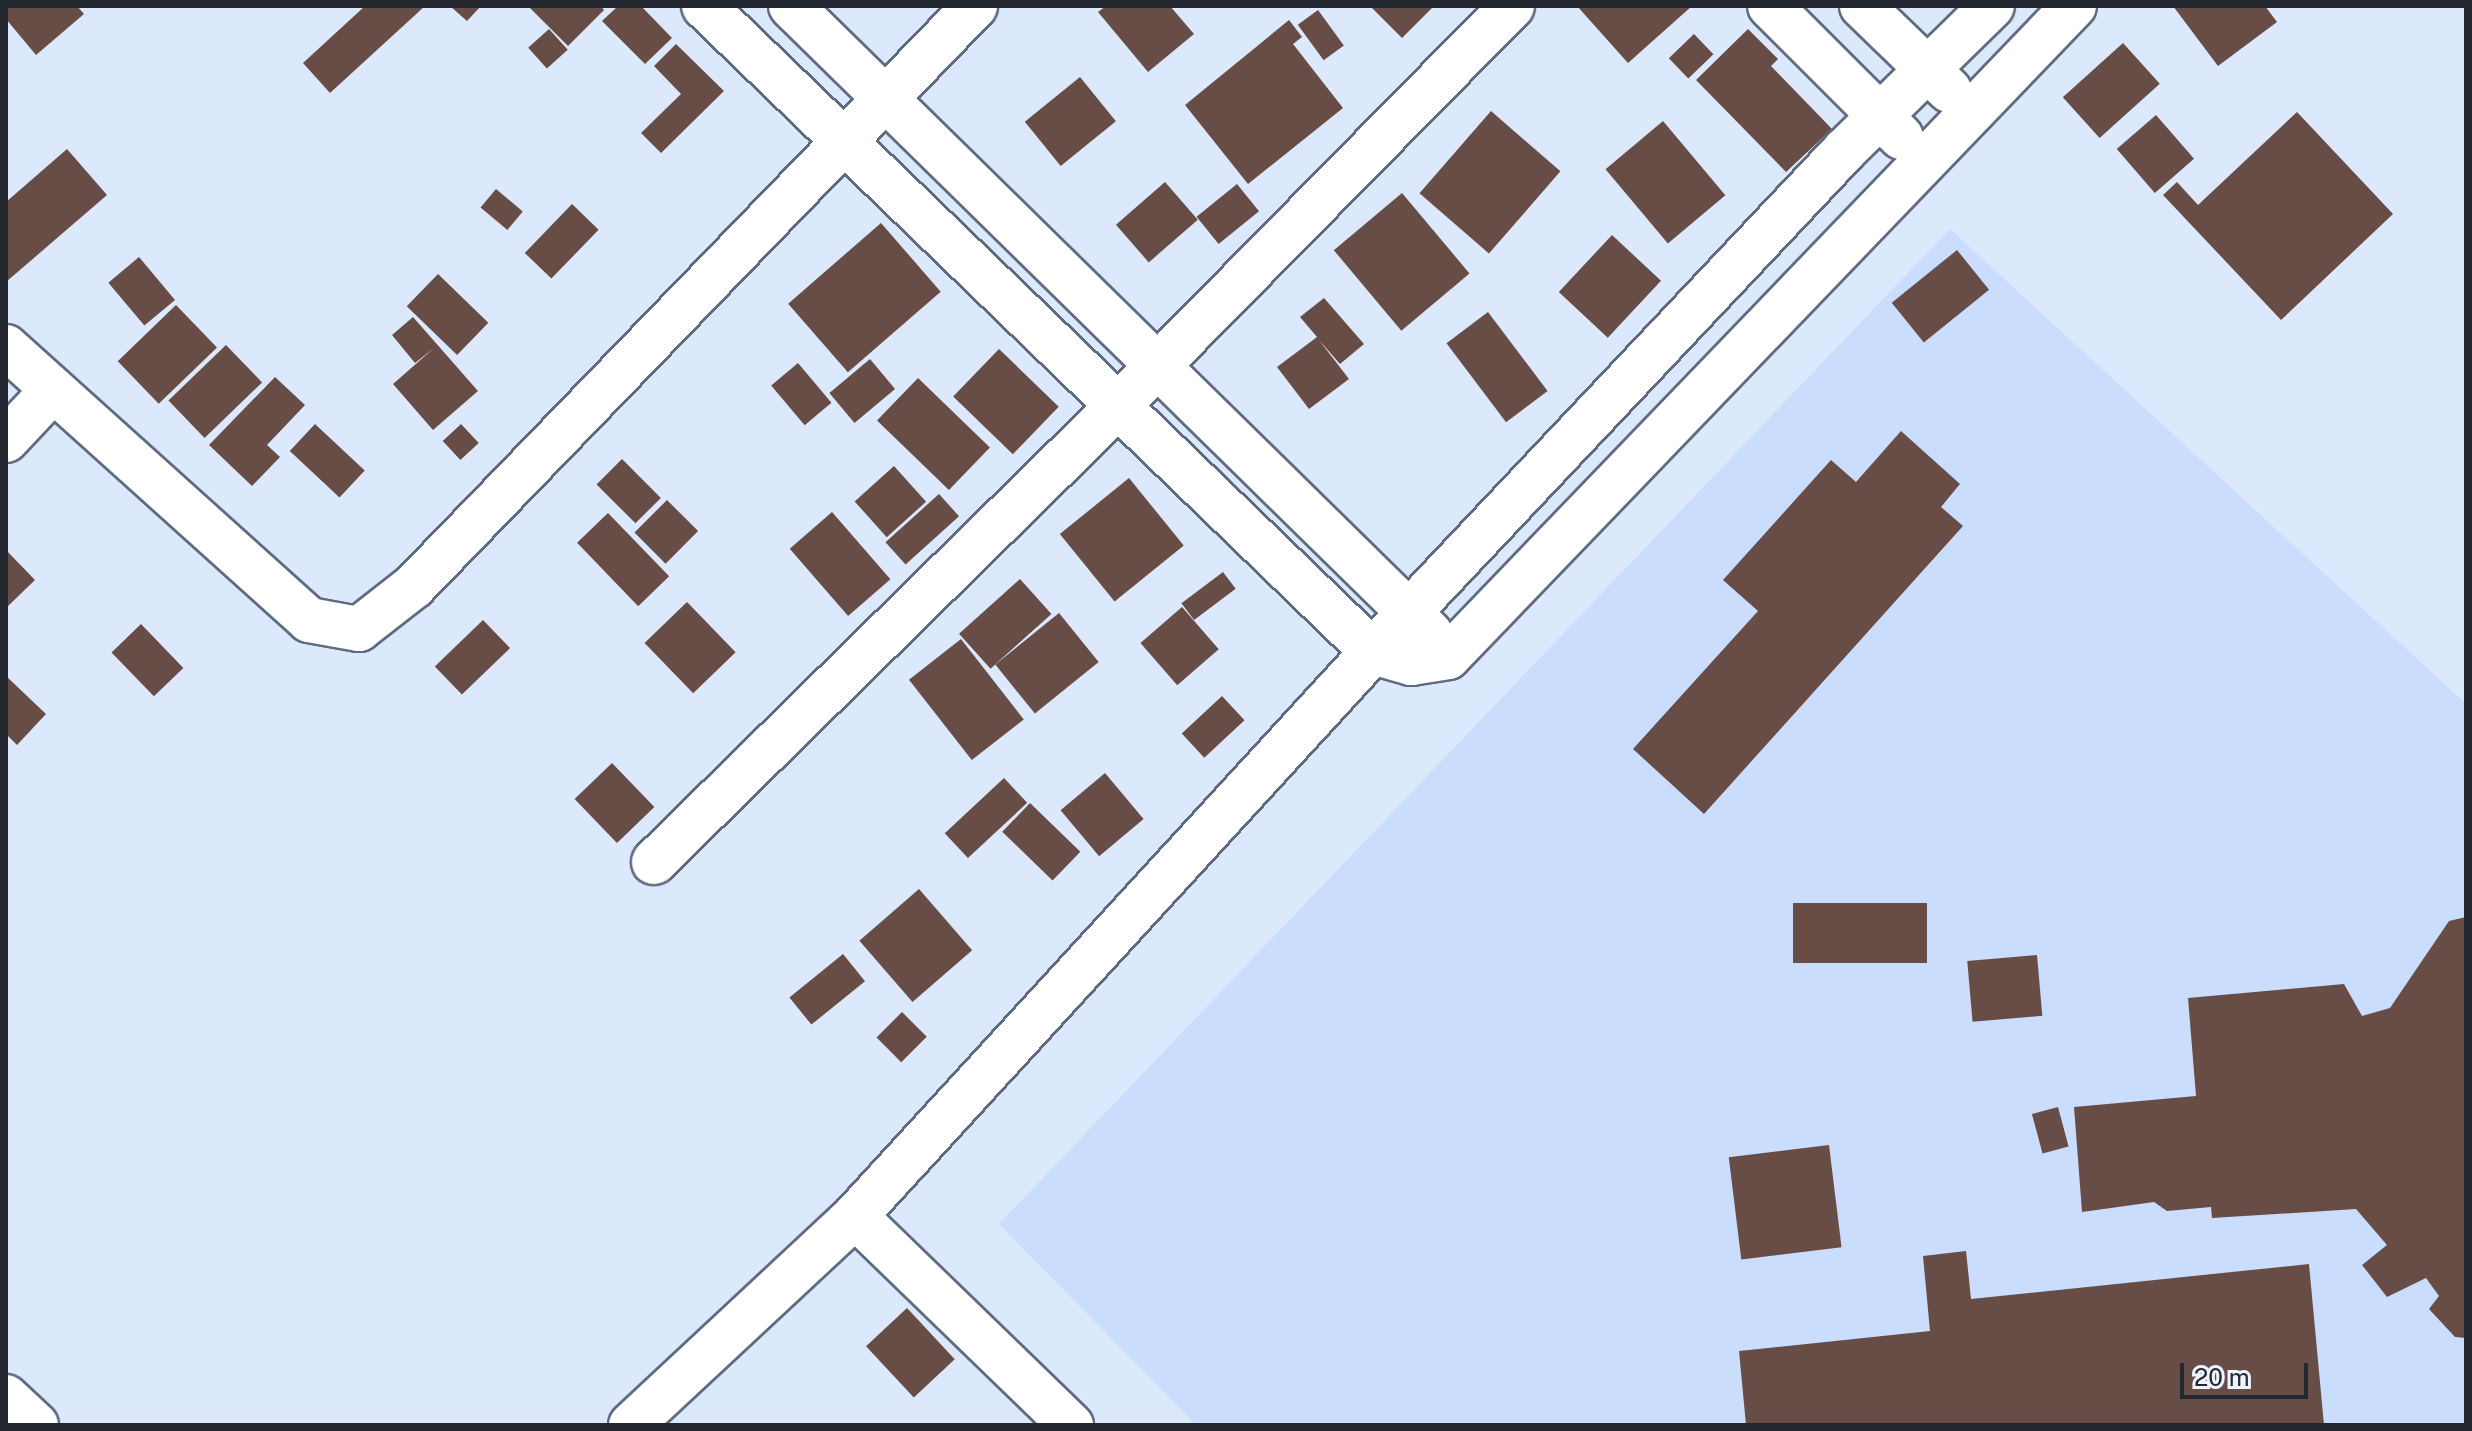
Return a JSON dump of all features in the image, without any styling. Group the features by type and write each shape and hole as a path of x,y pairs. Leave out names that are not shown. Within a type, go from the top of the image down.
{"street":[{"path":"704,6 1373,652 1411,663 1448,657 2074,6"},
{"path":"791,6 1412,609 1448,657"},
{"path":"6,347 309,620 359,629 414,586 975,6"},
{"path":"654,862 1117,407 1512,6"},
{"path":"1770,6 1924,160"},
{"path":"1862,6 1971,111"},
{"path":"631,1425 855,1216 1412,609 1880,116 1992,6"},
{"path":"6,440 53,390"},
{"path":"855,1216 1071,1425"},
{"path":"6,1397 36,1425"}],"shaded area":[{"path":"1950,229 2466,704 2466,1425 1196,1425 999,1224"}],"building":[{"path":"6,6 77,6 84,14 36,55 6,19"},
{"path":"365,6 425,6 330,93 303,63"},
{"path":"450,6 481,6 467,21"},
{"path":"528,6 601,6 604,10 568,46"},
{"path":"618,6 641,6 672,38 645,64 602,21"},
{"path":"1106,6 1170,6 1194,34 1148,72 1098,12"},
{"path":"1370,6 1434,6 1402,38"},
{"path":"1577,6 1692,6 1628,63"},
{"path":"2173,6 2265,6 2277,22 2218,66"},
{"path":"1318,10 1344,46 1324,60 1298,25"},
{"path":"1289,20 1302,37 1293,44 1343,108 1248,184 1185,105"},
{"path":"549,29 568,50 547,69 528,48"},
{"path":"1748,29 1778,59 1771,66 1832,129 1786,172 1696,80"},
{"path":"1694,34 1713,54 1688,78 1669,58"},
{"path":"2123,43 2160,84 2100,138 2063,97"},
{"path":"676,44 724,91 661,153 641,133 681,94 654,66"},
{"path":"1080,77 1116,121 1061,166 1025,122"},
{"path":"1491,111 1560,171 1489,254 1419,193"},
{"path":"2297,112 2393,214 2281,320 2163,195 2177,182 2198,205"},
{"path":"2156,115 2194,159 2155,193 2117,149"},
{"path":"1663,121 1725,195 1668,244 1606,169"},
{"path":"67,149 107,195 6,282 6,202"},
{"path":"1165,182 1198,220 1149,262 1116,225"},
{"path":"1237,184 1259,211 1219,244 1197,217"},
{"path":"496,189 523,211 507,230 481,207"},
{"path":"1402,193 1469,273 1401,331 1334,250"},
{"path":"572,204 599,230 551,279 525,253"},
{"path":"881,223 941,292 848,372 788,304"},
{"path":"1612,235 1661,281 1608,338 1559,292"},
{"path":"1957,250 1989,290 1924,342 1892,303"},
{"path":"139,257 175,300 144,326 108,283"},
{"path":"438,274 488,323 457,355 407,306"},
{"path":"1324,298 1364,344 1340,364 1319,340 1349,379 1309,409 1277,367 1317,337 1300,317"},
{"path":"176,305 217,347 159,404 118,361"},
{"path":"1488,312 1548,391 1506,422 1446,343"},
{"path":"413,317 478,391 433,430 393,384 434,348 415,363 392,335"},
{"path":"226,345 262,382 205,438 168,401"},
{"path":"999,349 1059,407 1013,454 953,396"},
{"path":"870,359 895,389 854,423 829,393"},
{"path":"798,363 831,403 805,425 771,385"},
{"path":"275,377 305,405 267,445 280,457 252,486 209,445"},
{"path":"918,378 990,447 949,490 877,420"},
{"path":"315,424 365,470 339,497 290,451"},
{"path":"461,424 479,443 460,460 443,441"},
{"path":"1901,431 1960,484 1941,507 1963,526 1704,814 1633,749 1758,611 1723,580 1831,460 1856,482"},
{"path":"622,459 661,498 635,523 597,484"},
{"path":"894,466 926,502 887,537 855,501"},
{"path":"1129,478 1184,546 1115,602 1060,534"},
{"path":"939,494 959,516 906,564 885,542"},
{"path":"667,500 698,531 666,564 634,533"},
{"path":"832,512 890,579 848,616 790,549"},
{"path":"608,513 669,576 638,606 577,543"},
{"path":"6,550 35,580 6,608"},
{"path":"1223,572 1236,589 1194,620 1181,603"},
{"path":"1020,579 1051,614 991,669 959,634"},
{"path":"687,602 736,652 693,693 645,643"},
{"path":"1182,607 1219,649 1177,685 1140,643"},
{"path":"1059,613 1099,662 1035,714 995,665"},
{"path":"483,620 510,648 462,695 435,667"},
{"path":"141,624 183,668 154,696 112,652"},
{"path":"961,639 1024,719 972,760 909,680"},
{"path":"6,676 46,714 17,745 6,734"},
{"path":"1222,696 1245,720 1204,758 1182,734"},
{"path":"612,763 654,807 617,843 575,799"},
{"path":"1105,773 1144,819 1099,856 1061,810"},
{"path":"1004,778 1027,803 968,858 945,833"},
{"path":"1030,803 1080,852 1053,880 1002,832"},
{"path":"919,889 972,950 913,1002 859,941"},
{"path":"1793,903 1927,903 1927,963 1793,963"},
{"path":"2466,917 2466,1338 2455,1337 2429,1309 2439,1296 2426,1278 2387,1297 2362,1265 2387,1245 2356,1209 2212,1218 2211,1207 2167,1211 2154,1202 2082,1212 2074,1107 2196,1096 2188,998 2344,984 2362,1016 2390,1008 2449,921"},
{"path":"843,954 865,981 811,1025 789,997"},
{"path":"2037,955 2042,1016 1973,1022 1967,961"},
{"path":"902,1012 927,1037 901,1062 877,1037"},
{"path":"2058,1107 2069,1147 2043,1154 2032,1114"},
{"path":"1829,1145 1842,1247 1741,1260 1729,1157"},
{"path":"1966,1251 1971,1299 2309,1264 2324,1425 1746,1425 1739,1351 1930,1331 1923,1256"},
{"path":"907,1308 955,1359 914,1397 866,1346"}]}
